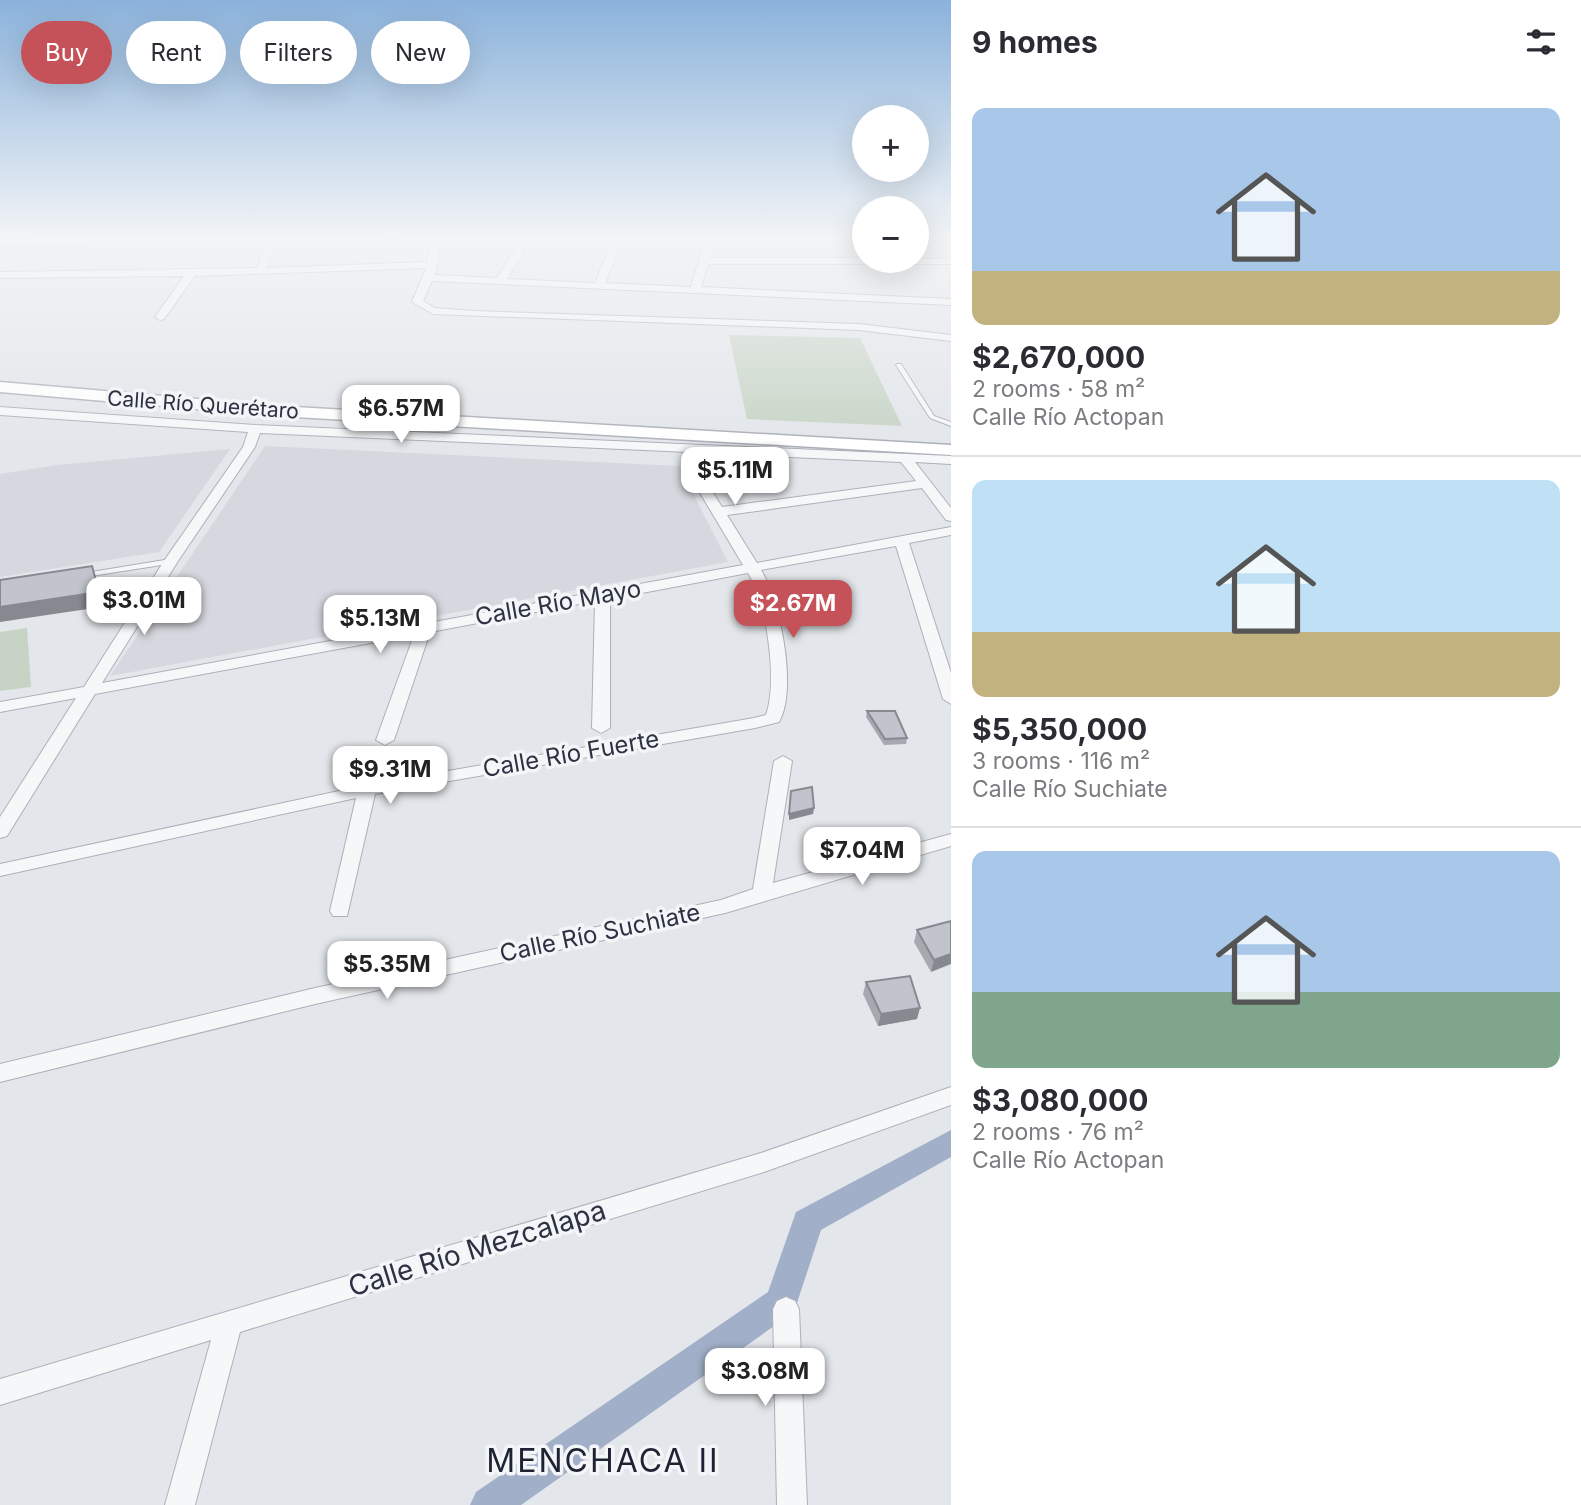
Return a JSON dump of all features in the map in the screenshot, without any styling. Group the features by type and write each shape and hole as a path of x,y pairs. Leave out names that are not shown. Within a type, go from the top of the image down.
{"main road":[{"name":"Calle Río Querétaro","path":"0,387 123,399 369,416 951,450"},
{"path":"369,416 443,437"}],"street":[{"path":"160,317 166,306"},
{"path":"424,306 433,312 546,318 859,327 951,338"},
{"name":"Calle Río Querétaro","path":"0,411 256,429 951,460"},
{"path":"0,832 171,561 249,447 256,429"},
{"path":"696,449 690,466 753,567"},
{"path":"905,458 951,517"},
{"path":"718,512 924,484"},
{"name":"Calle Río Mayo","path":"0,707 951,531"},
{"path":"901,540 951,699"},
{"name":"Calle Río Fuerte","path":"0,870 367,790 773,718 778,682 775,636 763,585 753,567"},
{"path":"601,729 603,595"},
{"path":"385,740 424,628"},
{"path":"762,893 783,761"},
{"path":"340,911 367,790"},
{"name":"Calle Río Suchiate","path":"0,1073 314,996 725,906 762,893 951,840"},
{"name":"Calle Río Mezcalapa","path":"0,1392 764,1162 951,1096"},
{"path":"786,1309 792,1505"},
{"path":"180,1505 229,1322"}],"lane":[{"path":"899,365 932,417 951,424"},
{"path":"82,576 171,561"}],"shaded area":[{"path":"265,446 679,466 728,562 110,676"},
{"path":"230,449 159,552 0,577 0,474 57,465"}],"green space":[{"path":"729,335 860,338 902,426 747,419"},
{"path":"27,628 31,687 0,691 0,632"}],"building":[{"path":"92,566 99,592 0,607 0,580"},
{"path":"867,711 895,711 907,738 885,739"},
{"path":"812,787 814,808 789,814 791,791"},
{"path":"951,921 951,954 934,960 917,930"},
{"path":"910,976 920,1008 881,1014 866,982"}],"waterway":[{"path":"489,1505 782,1301 807,1222 951,1142"}],"district":[{"name":"MENCHACA II","path":"603,1461"}]}
